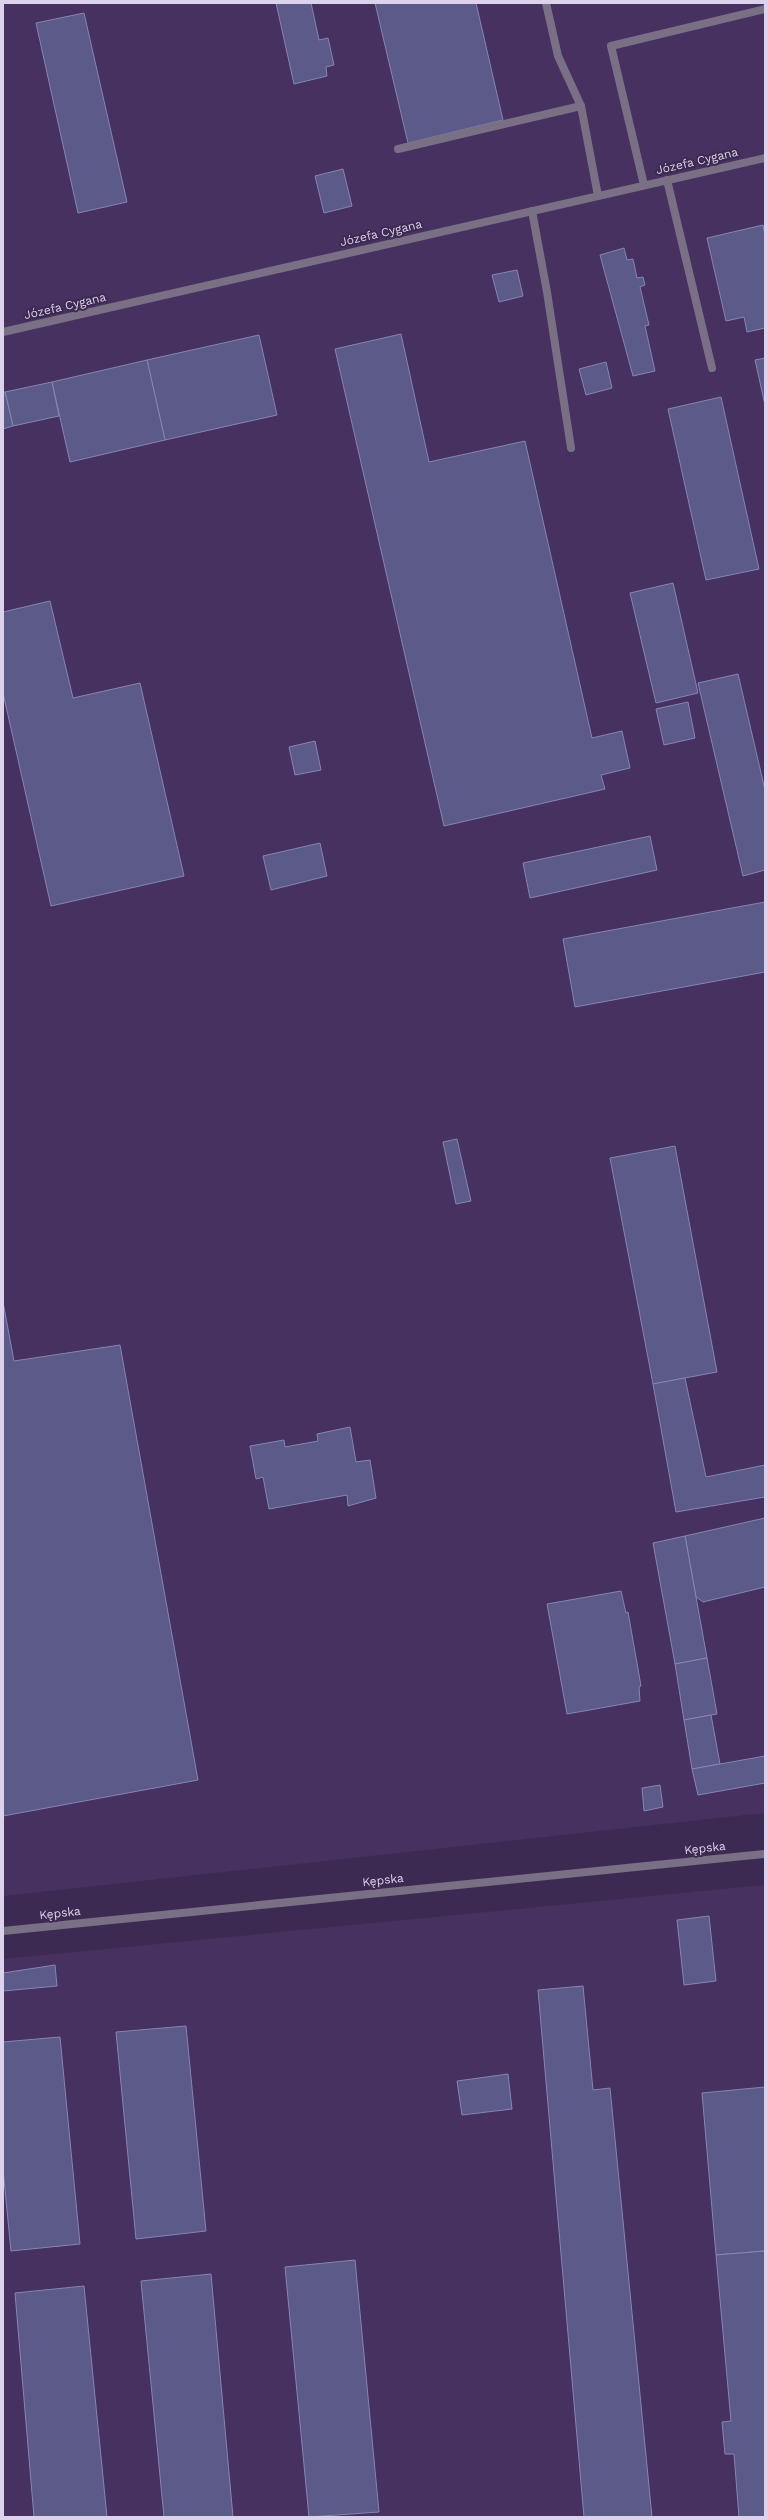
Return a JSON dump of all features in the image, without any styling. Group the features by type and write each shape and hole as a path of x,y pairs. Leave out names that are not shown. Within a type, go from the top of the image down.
{"street":[{"path":"546,3 558,56 581,106 598,196"},
{"path":"644,185 611,46 765,9"},
{"path":"398,149 581,106"},
{"name":"Józefa Cygana","path":"3,332 765,158"},
{"path":"666,180 712,368"},
{"path":"532,211 547,292 571,448"},
{"name":"Kępska","path":"3,1931 765,1854"}],"shaded area":[{"path":"3,3 765,3 765,1813 3,1896"},
{"path":"765,1885 765,2517 3,2517 3,1959"}],"building":[{"path":"276,3 311,3 319,40 328,38 334,65 326,67 327,76 294,84"},
{"path":"375,3 476,3 503,120 408,143"},
{"path":"84,13 127,202 78,213 36,23"},
{"path":"343,169 352,206 324,213 315,176"},
{"path":"763,225 765,235 765,328 747,332 744,317 726,321 707,238"},
{"path":"624,248 627,260 633,259 637,278 643,277 645,285 640,287 649,325 645,326 655,371 633,376 600,255"},
{"path":"517,270 523,296 499,302 492,275"},
{"path":"401,334 429,462 525,441 592,738 622,731 630,768 601,775 605,789 444,826 335,349"},
{"path":"259,335 277,415 165,440 147,360"},
{"path":"765,358 765,405 755,360"},
{"path":"147,360 165,440 70,462 52,382"},
{"path":"606,362 612,388 586,395 579,369"},
{"path":"52,382 59,416 13,426 5,392"},
{"path":"3,392 5,392 13,426 3,429"},
{"path":"721,397 759,569 706,580 668,409"},
{"path":"673,583 698,693 656,703 630,593"},
{"path":"50,601 73,698 140,683 184,876 51,906 3,693 3,612"},
{"path":"738,674 765,790 765,870 743,876 698,683"},
{"path":"688,702 695,738 664,745 656,709"},
{"path":"315,741 321,770 295,775 289,747"},
{"path":"650,836 657,870 530,898 523,863"},
{"path":"320,843 327,876 271,890 263,856"},
{"path":"765,902 765,972 575,1007 563,939"},
{"path":"457,1139 471,1201 456,1204 443,1142"},
{"path":"675,1146 717,1372 653,1384 610,1158"},
{"path":"3,1302 14,1361 120,1345 198,1780 3,1816"},
{"path":"685,1378 706,1477 765,1465 765,1497 676,1512 653,1384"},
{"path":"350,1427 356,1462 370,1460 376,1498 348,1506 347,1495 269,1509 263,1477 256,1479 250,1446 284,1440 285,1447 318,1441 317,1434"},
{"path":"765,1518 765,1587 703,1602 696,1597 685,1536"},
{"path":"685,1536 707,1658 675,1664 653,1543"},
{"path":"621,1591 626,1613 628,1612 641,1686 639,1687 640,1701 567,1714 547,1604"},
{"path":"707,1658 717,1714 684,1720 675,1664"},
{"path":"711,1715 720,1764 692,1769 684,1720"},
{"path":"765,1756 765,1783 698,1795 692,1769"},
{"path":"660,1785 663,1807 644,1811 642,1788"},
{"path":"709,1916 716,1981 684,1985 677,1920"},
{"path":"55,1965 57,1986 3,1991 3,1973"},
{"path":"583,1986 593,2090 610,2088 652,2517 584,2517 538,1990"},
{"path":"186,2026 206,2231 136,2239 116,2032"},
{"path":"60,2037 80,2244 11,2251 3,2169 3,2042"},
{"path":"508,2074 512,2109 462,2115 457,2081"},
{"path":"765,2087 765,2251 716,2255 702,2093"},
{"path":"765,2251 765,2517 739,2517 734,2454 725,2454 722,2422 731,2421 716,2255"},
{"path":"355,2260 379,2512 309,2517 285,2267"},
{"path":"211,2274 233,2517 164,2517 141,2281"},
{"path":"84,2286 107,2517 34,2517 15,2293"}]}
